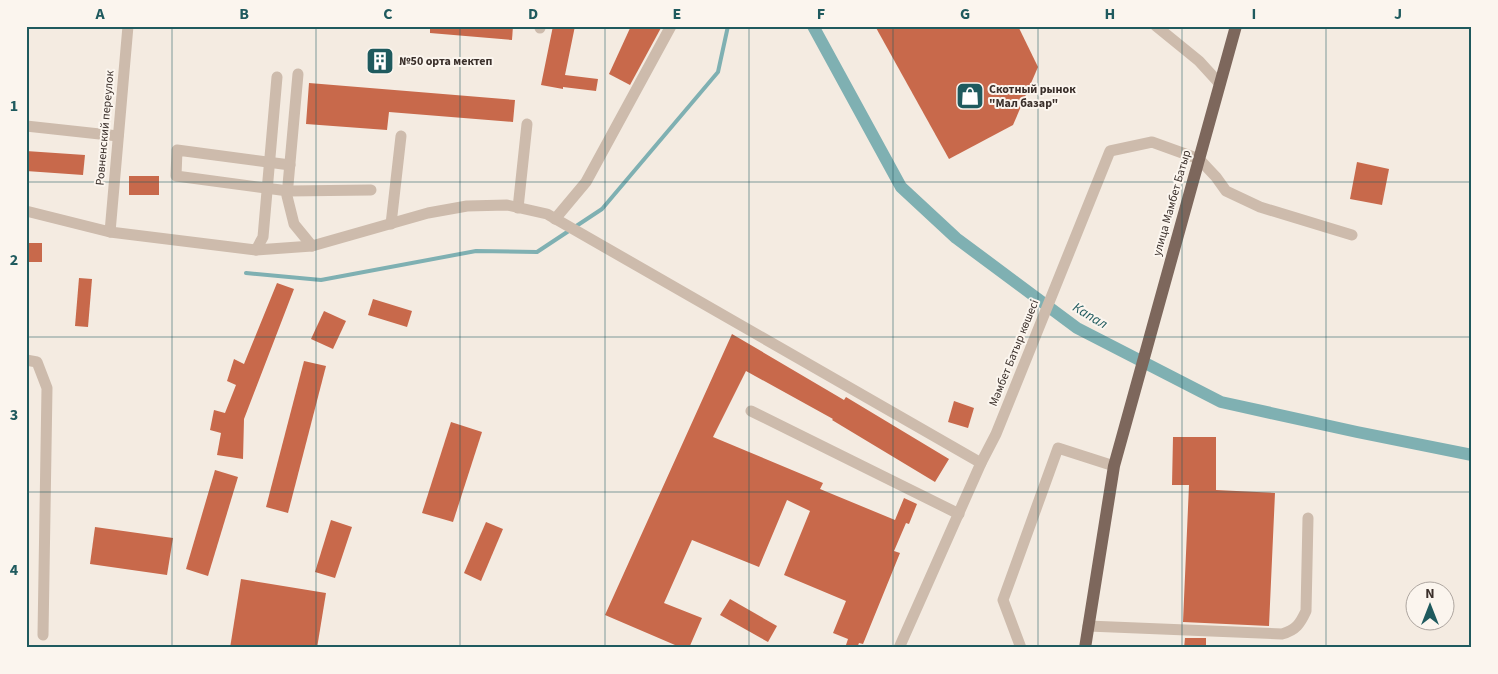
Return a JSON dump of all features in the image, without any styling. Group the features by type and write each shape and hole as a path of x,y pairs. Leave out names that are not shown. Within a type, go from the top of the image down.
{"main road":[{"name":"улица Мамбет Батыр","path":"1114,466 1236,26"},
{"path":"1085,648 1114,466"}],"street":[{"name":"Ровненский переулок","path":"110,232 128,26"},
{"path":"560,222 586,182 671,26"},
{"path":"1156,26 1199,62 1220,84"},
{"path":"298,74 288,191 294,224 312,246"},
{"path":"256,250 263,237 278,77"},
{"path":"518,208 527,124"},
{"path":"26,126 118,136"},
{"path":"392,224 402,136"},
{"name":"Мәмбет Батыр көшесі","path":"899,648 981,463 996,434 1110,151 1152,142 1199,159"},
{"path":"290,165 177,150 176,176 288,191 371,190"},
{"path":"1199,159 1226,191 1260,207 1352,235"},
{"path":"26,211 110,232 256,250 312,246 428,214 467,206 507,205 547,214 981,463"},
{"path":"26,360 37,362 47,388 43,635"},
{"path":"751,411 959,514"},
{"path":"1021,648 1003,600 1058,448 1114,466"},
{"path":"1088,626 1282,634 1292,631 1301,623 1306,611 1308,518"}],"building":[{"path":"430,26 513,26 512,40 430,33"},
{"path":"553,26 575,26 565,75 598,79 596,91 563,87 563,89 541,85"},
{"path":"631,26 662,26 630,85 609,74"},
{"name":"Скотный рынок \"Мал базар\"","path":"875,26 1018,26 1038,67 1013,125 949,159"},
{"name":"№50 орта мектеп","path":"309,83 515,100 513,122 389,112 387,130 306,124"},
{"path":"26,151 85,155 83,175 26,171"},
{"path":"1357,162 1389,169 1382,205 1350,199"},
{"path":"129,176 159,176 159,195 129,195"},
{"path":"26,243 42,243 42,262 26,262"},
{"path":"79,278 92,279 88,327 75,326"},
{"path":"277,283 294,289 244,419 243,459 217,455 221,433 210,430 214,410 225,413 236,385 227,381 234,359 244,364"},
{"path":"373,299 412,311 407,327 368,315"},
{"path":"324,311 346,321 333,349 311,339"},
{"path":"732,334 844,400 846,397 949,459 935,482 833,419 746,371 713,437 823,483 820,489 895,520 904,498 917,504 909,524 906,523 894,551 900,553 863,644 859,643 857,648 845,648 848,639 833,633 846,601 784,575 810,511 787,500 759,567 692,540 664,603 702,618 689,648 682,648 605,615"},
{"path":"304,361 326,366 288,513 266,507"},
{"path":"954,401 974,408 968,428 948,422"},
{"path":"451,422 482,432 453,522 422,513"},
{"path":"1173,437 1216,437 1216,490 1275,493 1269,626 1183,622 1189,485 1172,485"},
{"path":"215,470 238,477 208,576 186,569"},
{"path":"331,520 352,527 335,578 315,572"},
{"path":"486,522 503,529 481,581 464,573"},
{"path":"95,527 173,538 167,575 90,564"},
{"path":"241,579 326,593 317,648 230,648"},
{"path":"730,599 777,626 768,642 720,615"},
{"path":"1185,638 1206,638 1206,648 1184,648"}],"waterway":[{"path":"246,273 321,280 476,251 537,252 602,209 718,72 728,26"},
{"name":"Капал","path":"813,26 901,187 956,238 1077,328 1221,402 1472,455"}],"place":[{"name":"№50 орта мектеп","path":"380,61"},
{"name":"Скотный рынок \"Мал базар\"","path":"970,96"}]}
